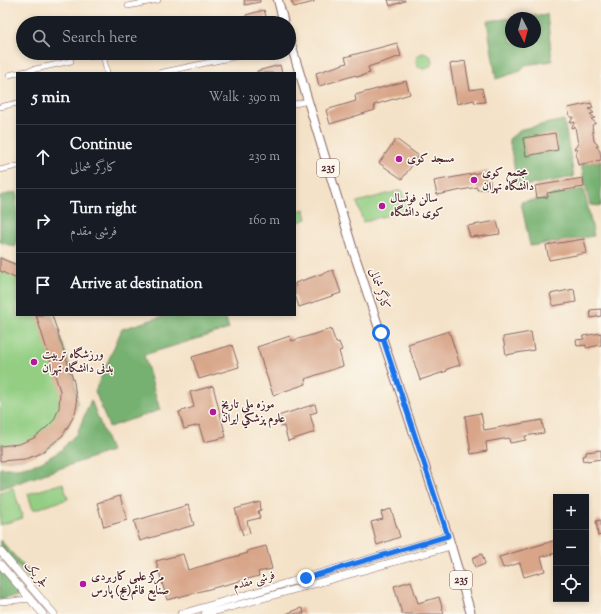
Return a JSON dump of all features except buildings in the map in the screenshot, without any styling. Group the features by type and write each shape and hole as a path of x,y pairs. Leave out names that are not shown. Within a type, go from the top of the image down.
{"main road":[{"path":"278,0 282,16"},
{"name":"کارگر شمالی","path":"295,60 353,250 448,536 471,614"}],"street":[{"path":"128,6 158,0"},
{"path":"104,60 107,72"},
{"path":"163,72 220,60"},
{"path":"22,72 71,61"},
{"path":"45,67 47,72"},
{"path":"9,75 16,73"},
{"path":"296,104 308,101"},
{"path":"0,106 16,103"},
{"path":"0,170 16,166"},
{"name":"فرشی مقدم","path":"181,614 448,536"},
{"name":"فرشی مقدم","path":"204,614 451,546"},
{"name":"فجر یک","path":"0,551 54,614"},
{"name":"فجر یک","path":"0,564 43,614"},
{"path":"0,602 31,599 39,596"}],"green space":[{"path":"547,14 552,61 525,65 521,71 496,79 487,21 505,19 505,48 541,48 541,15"},
{"path":"424,53 430,55 432,61 430,67 424,69 418,67 416,61 418,55"},
{"path":"564,120 574,177 518,187 509,139 522,129"},
{"path":"601,161 601,207 590,205 581,165"},
{"path":"584,189 594,236 530,246 521,202 549,198 549,195"},
{"name":"سالن فوتسال کوی دانشگاه","path":"402,190 407,210 363,222 357,202"},
{"path":"16,192 15,247 0,242 0,196"},
{"path":"304,209 307,219 296,223 296,212"},
{"name":"ورزشگاه تربیت بدنی دانشگاه تهران","path":"0,258 16,265 16,316 52,316 72,372 77,394 77,404 75,413 68,427 62,436 48,449 30,457 0,461"},
{"path":"164,316 225,316 229,329 144,355 160,410 109,427 95,391 122,329"},
{"path":"91,400 111,451 0,489 0,468 18,468 40,463 60,451 77,433"},
{"path":"63,483 68,499 33,510 28,494"},
{"path":"13,488 23,518 0,525 0,492"},
{"path":"0,540 32,575 28,578 0,547"},
{"path":"0,570 21,594 20,596 0,599"}],"place":[{"name":"مسجد کوی","path":"399,159"},
{"name":"مجتمع کوی دانشگاه تهران","path":"474,180"},
{"name":"سالن فوتسال کوی دانشگاه","path":"382,206"},
{"name":"ورزشگاه تربیت بدنی دانشگاه تهران","path":"34,362"},
{"name":"موزه ملي تاريخ علوم پزشكي ايران","path":"213,412"},
{"name":"مرکز علمی کاربردی صنایع قائم(عج) پارس","path":"83,584"}],"route":[{"path":"306,578 448,536 381,333"}]}
